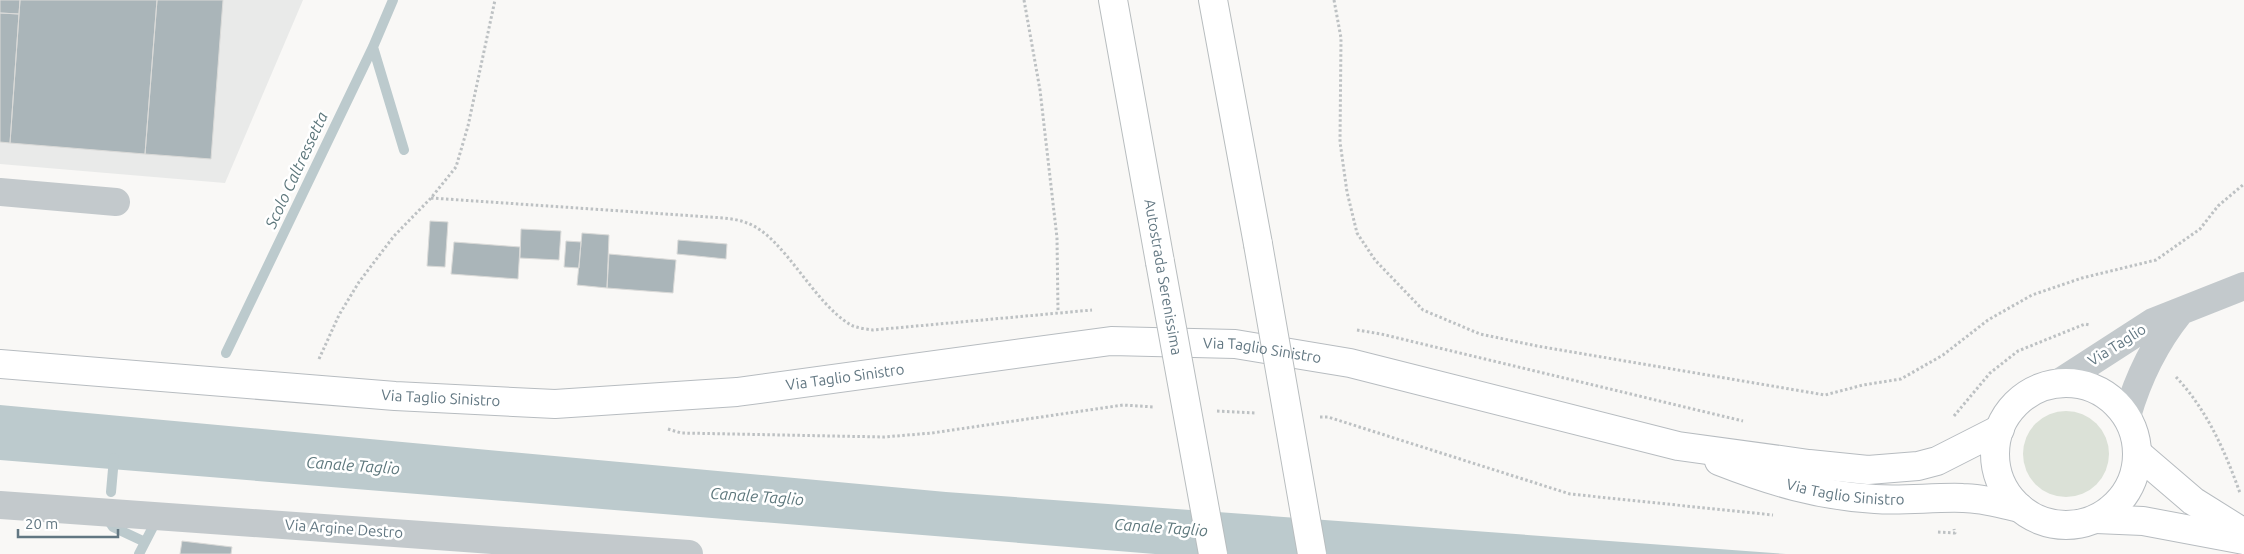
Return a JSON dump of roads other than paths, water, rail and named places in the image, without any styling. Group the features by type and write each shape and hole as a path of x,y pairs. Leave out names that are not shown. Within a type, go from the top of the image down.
{"main road":[{"name":"Autostrada Serenissima","path":"1113,0 1213,554"},
{"path":"1214,0 1312,554"},
{"name":"Via Taglio Sinistro","path":"0,364 305,389 555,404 737,392 1111,341 1235,344 1350,363 1678,446 1764,478 1811,491 1876,499 1964,498 1985,500 2020,508"},
{"path":"2096,519 2112,508 2125,494 2136,468 2137,453 2134,434 2126,416 2117,404 2094,388 2081,384 2056,384 2033,391 2016,404 2000,429 1995,455 1996,469 2005,491 2020,508 2041,521 2057,525 2073,525 2096,519 2143,520 2244,540"},
{"name":"Via Taglio Sinistro","path":"1678,446 1868,470 1901,469 1937,461 2000,429"},
{"path":"2137,453 2193,501 2244,533"}],"street":[{"path":"0,192 116,202"},
{"name":"Via Taglio","path":"2056,384 2142,328 2244,286"},
{"name":"Via Taglio","path":"2126,416 2136,384 2164,332 2180,312"},
{"name":"Via Argine Destro","path":"0,505 689,554"}],"water":[{"name":"Canale Taglio","path":"0,405 946,492 1786,554 1155,554 0,460"}],"waterway":[{"name":"Scolo Caltressetta","path":"226,353 373,47 393,0"},
{"path":"373,47 404,150"},
{"path":"111,492 114,458"},
{"path":"109,517 113,527 145,542"},
{"name":"Scolo Caltressetta","path":"139,554 156,521"}]}
